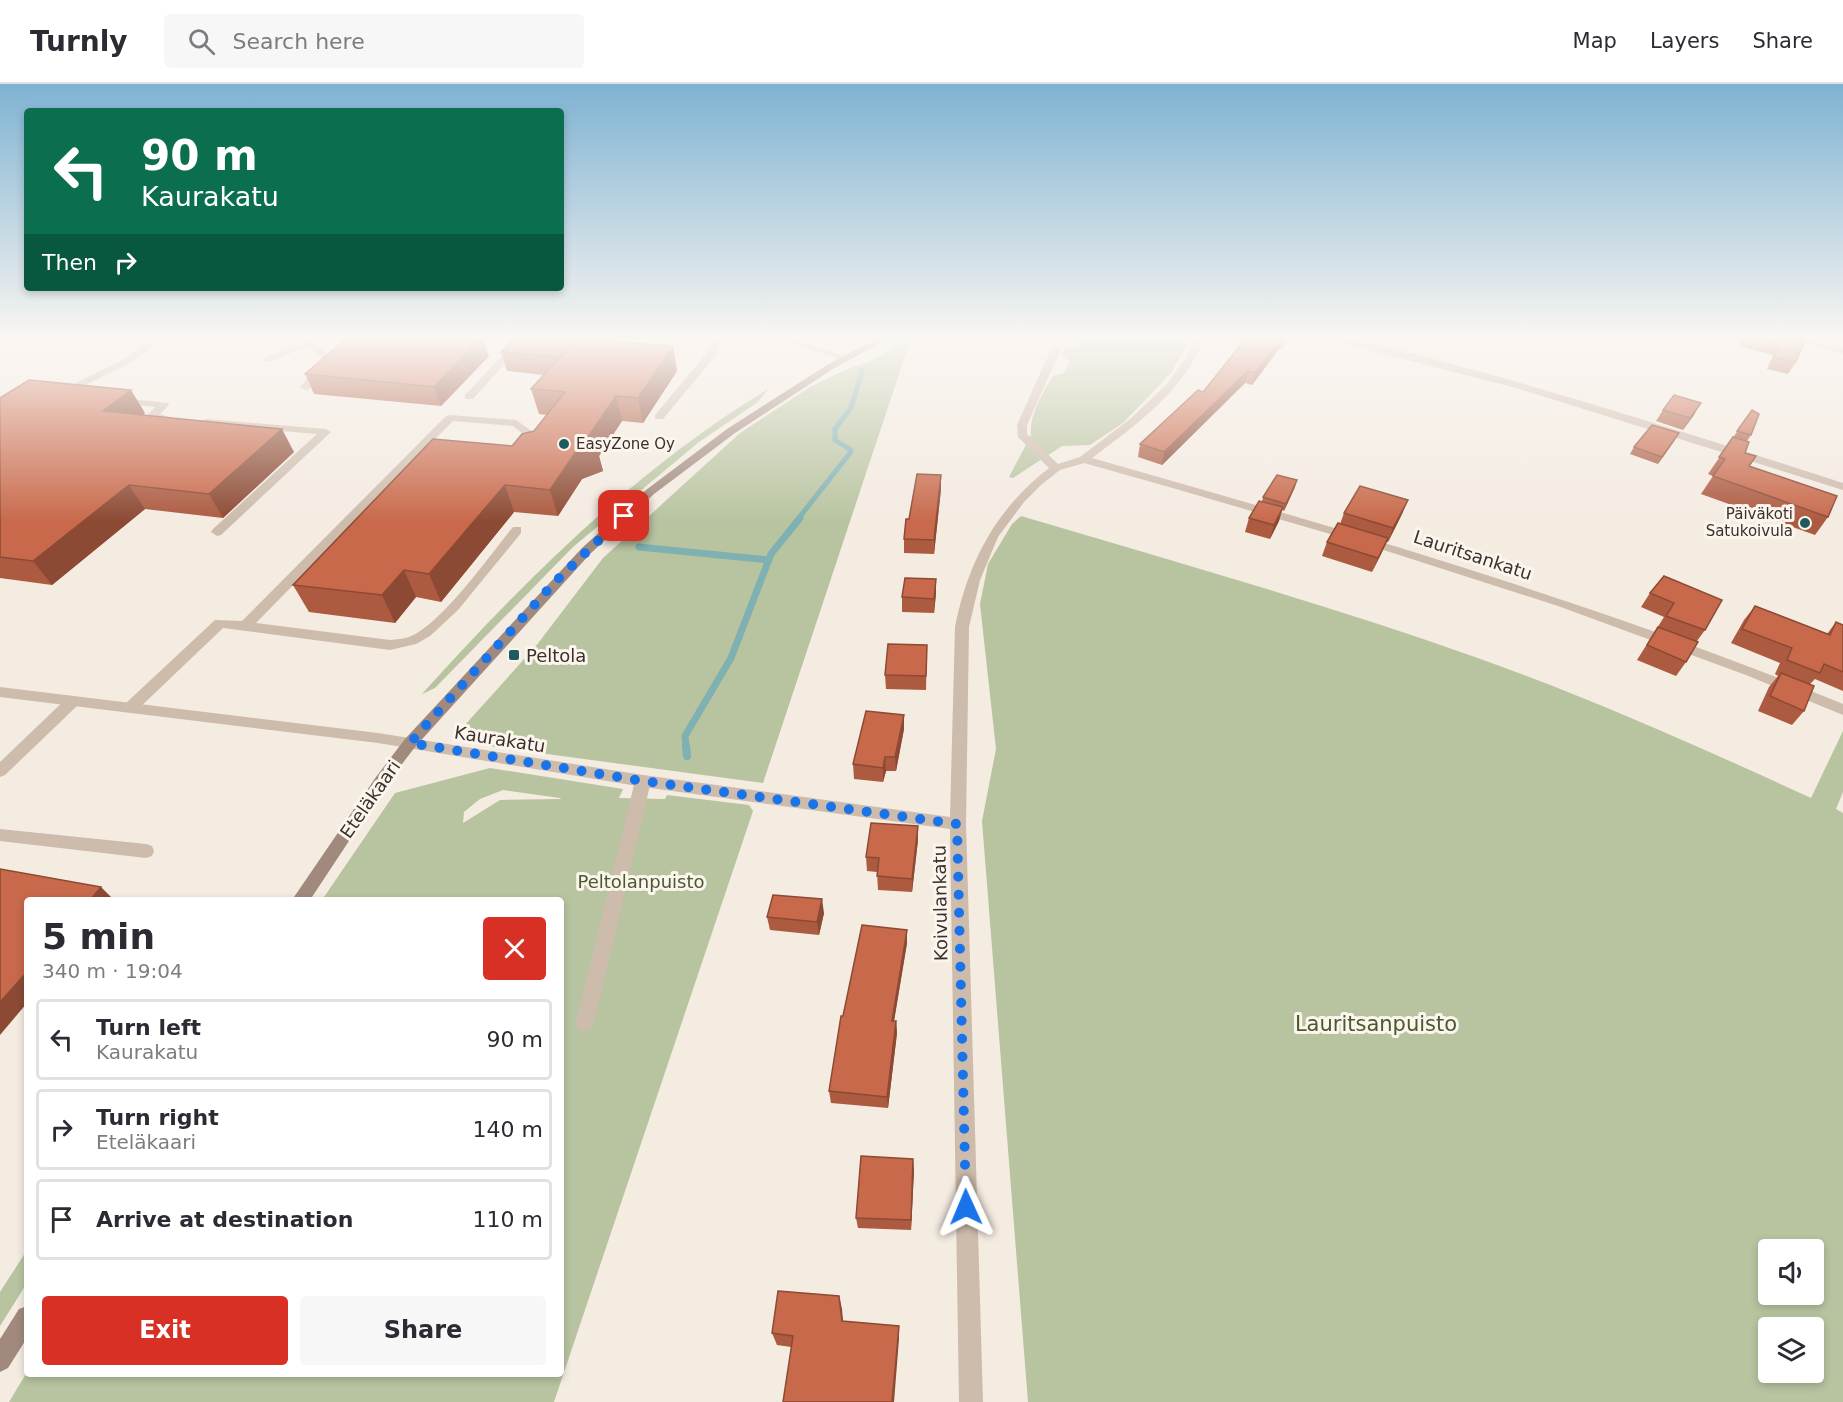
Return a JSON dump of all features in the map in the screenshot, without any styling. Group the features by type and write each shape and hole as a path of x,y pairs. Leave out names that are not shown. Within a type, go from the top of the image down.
{"main road":[{"name":"Eteläkaari","path":"303,897 381,781 410,743 555,582 650,492 731,431 782,399"},
{"path":"0,1360 24,1322"}],"street":[{"path":"659,417 675,399"},
{"path":"1034,399 1022,425 1022,435 1056,468 1084,459 1134,422 1158,399"},
{"path":"1564,399 1843,487"},
{"path":"105,400 164,405 151,417 174,419"},
{"path":"245,626 450,418 516,423 528,432 513,450 502,449"},
{"path":"198,421 326,432 217,532"},
{"path":"427,442 459,445"},
{"name":"Lauritsankatu","path":"1084,459 1430,559 1595,613 1843,710"},
{"name":"Koivulankatu","path":"971,1402 957,824 962,627 967,595 988,543 1002,518 1017,500 1056,468"},
{"path":"130,708 220,623 390,645 413,640 428,630 455,603 517,530"},
{"name":"Kaurakatu","path":"0,692 410,743 643,781 957,824"},
{"path":"0,771 73,701"},
{"path":"585,1023 643,781"},
{"path":"0,835 146,851"}],"green space":[{"path":"753,399 761,399 699,442 573,547 435,688 422,694 542,568 584,529 673,454"},
{"path":"792,399 891,399 763,783 487,746 467,738 464,726 536,646 603,558 740,433"},
{"path":"1040,399 1147,399 1123,423 1090,445 1062,446 1013,478 1009,477 1031,435 1034,412"},
{"name":"Lauritsanpuisto","path":"1021,516 1360,618 1515,672 1686,741 1811,798 1843,731 1843,792 1836,809 1843,813 1843,1402 1028,1402 982,821 996,749 980,604 988,564 1012,524"},
{"name":"Peltolanpuisto","path":"490,768 623,789 619,798 665,799 667,795 749,805 753,811 564,1372 564,897 324,897 395,793","holes":["503,790 561,799 500,800 463,823 464,812 480,799"]},
{"path":"24,1255 24,1288 0,1326 0,1292"},
{"name":"Peltolanpuisto","path":"24,1377 562,1377 554,1402 9,1402"}],"building":[{"path":"0,399 120,399 103,411 282,429 209,494 129,485 33,561 0,557"},
{"path":"560,399 614,399 588,437 596,445 575,453 550,490 505,485 429,574 404,570 382,595 293,585 433,439 512,446 522,434 534,431"},
{"path":"1189,399 1219,399 1164,452 1140,444"},
{"path":"1671,399 1686,399 1701,403 1690,418 1663,410"},
{"path":"1752,410 1759,414 1751,435 1737,431"},
{"path":"1652,425 1679,433 1662,457 1634,447"},
{"path":"1733,437 1749,442 1745,453 1756,456 1749,466 1837,496 1828,517 1713,476 1725,459 1719,457"},
{"path":"917,474 941,475 934,540 904,539 906,519 909,519"},
{"path":"1277,475 1297,480 1286,504 1263,497"},
{"path":"1360,486 1408,500 1393,528 1344,513"},
{"path":"1259,501 1283,507 1274,525 1249,518"},
{"path":"1338,523 1388,538 1378,558 1327,542"},
{"path":"1664,576 1722,600 1705,630 1666,616 1674,603 1650,593"},
{"path":"905,578 936,579 934,599 902,597"},
{"path":"1755,606 1830,635 1836,622 1843,625 1843,672 1824,664 1820,673 1787,660 1792,648 1742,629"},
{"path":"1658,627 1698,642 1686,662 1647,645"},
{"path":"888,644 927,645 926,676 885,675"},
{"path":"1781,673 1814,686 1804,711 1770,696"},
{"path":"866,711 904,715 895,757 885,757 883,768 853,764"},
{"path":"871,823 918,826 912,879 877,876 879,858 866,857"},
{"path":"0,869 101,887 93,897 24,897 24,975 0,1002"},
{"path":"773,895 822,899 817,922 767,917"},
{"path":"862,925 907,930 892,1021 896,1021 887,1097 829,1091 841,1016 843,1016"},
{"path":"861,1156 913,1159 911,1220 856,1218"},
{"path":"778,1291 839,1296 842,1321 899,1326 892,1402 783,1402 793,1336 772,1333"}],"waterway":[{"path":"798,519 850,453 851,450 835,440 835,429 851,408 854,399"},
{"path":"769,560 800,518"},
{"path":"639,547 769,560"},
{"path":"686,748 685,736 731,658 769,560"},
{"path":"686,746 687,756"}],"place":[{"name":"EasyZone Oy","path":"564,444"},
{"name":"Päiväkoti Satukoivula","path":"1805,523"},
{"name":"Peltola","path":"514,655"}],"route":[{"path":"624,516 555,582 410,743 643,781 957,824 966,1207"}]}
